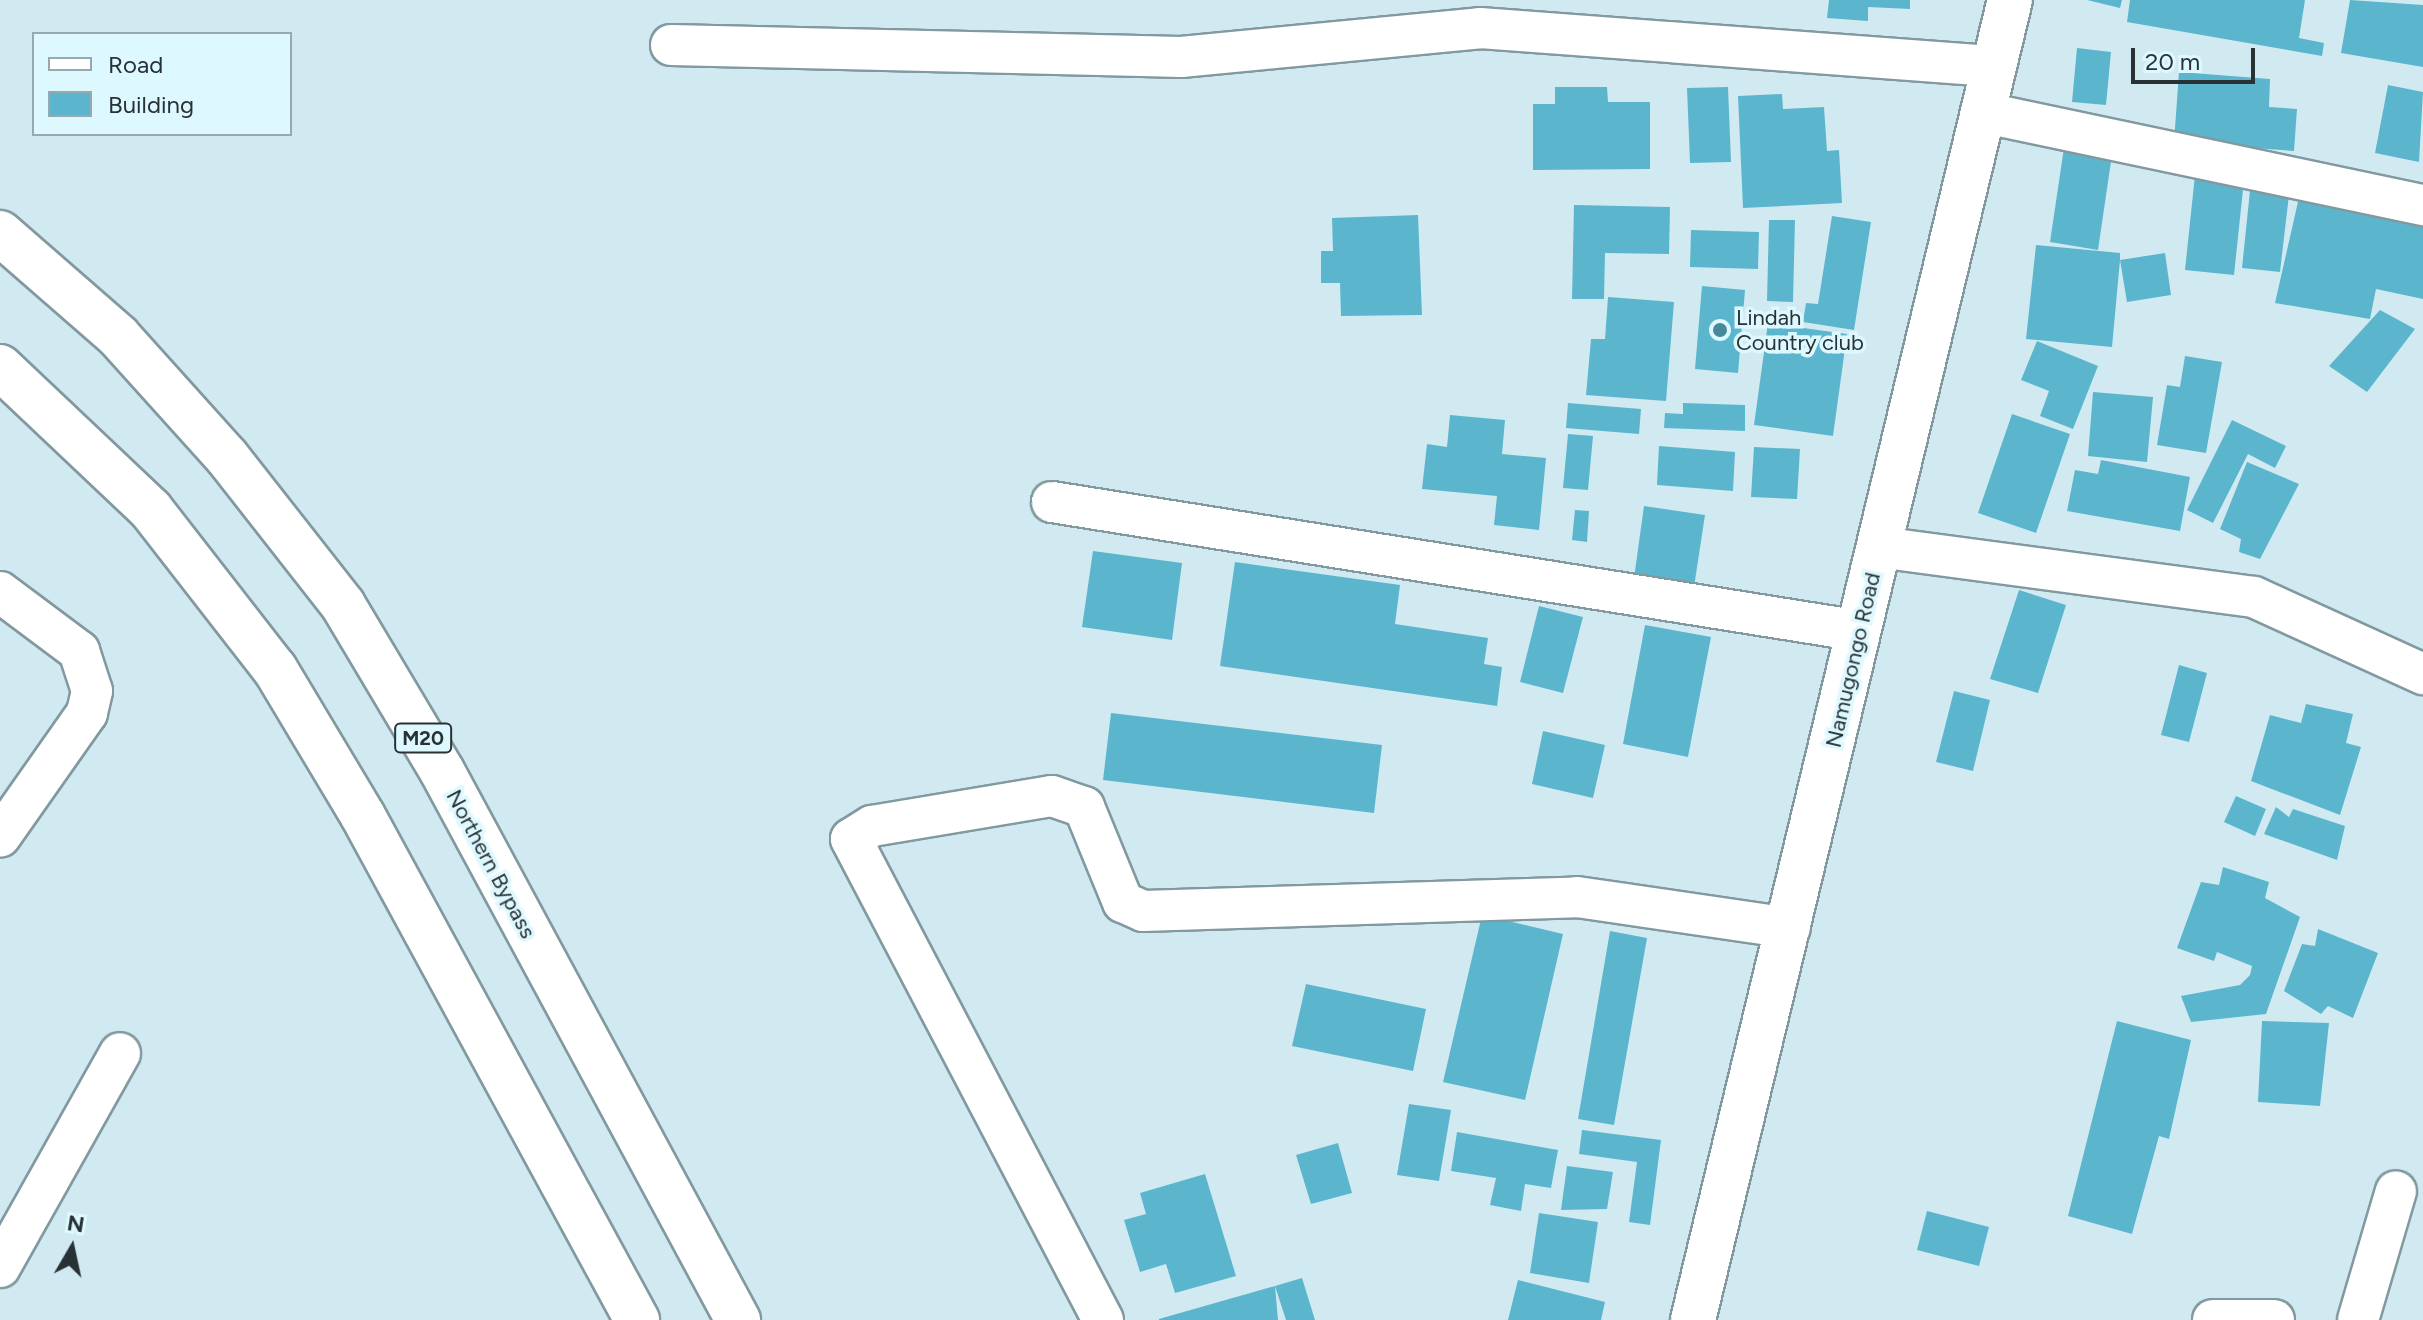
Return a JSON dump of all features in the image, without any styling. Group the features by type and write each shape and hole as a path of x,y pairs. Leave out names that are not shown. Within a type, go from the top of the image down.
{"main road":[{"name":"Namugongo Road","path":"1693,1320 1790,928 1991,66 2010,0"},
{"name":"Northern Bypass","path":"0,233 118,336 227,457 343,605 442,771 738,1320"},
{"path":"0,367 151,510 275,669 363,816 637,1320"}],"street":[{"path":"671,45 1181,57 1480,28 1991,66"},
{"path":"1981,112 2423,205"},
{"path":"1052,502 1860,631"},
{"path":"1879,547 2254,597 2423,674"},
{"path":"0,592 79,651 92,691 87,713 0,837"},
{"path":"1103,1320 851,839 872,826 1052,796 1084,807 1123,902 1143,911 1577,897 1790,928"},
{"path":"0,1267 120,1053"},
{"path":"2358,1320 2396,1191"},
{"path":"2213,1320 2274,1320"}],"building":[{"path":"1829,0 1910,0 1910,9 1868,7 1868,21 1827,18"},
{"path":"2087,0 2122,0 2120,8"},
{"path":"2130,0 2305,0 2299,38 2324,43 2322,56 2127,22"},
{"path":"2350,0 2423,5 2423,67 2341,53"},
{"path":"2077,48 2111,52 2106,105 2072,102"},
{"path":"2179,72 2270,79 2269,107 2297,109 2294,151 2174,142"},
{"path":"2388,85 2423,92 2419,162 2375,153"},
{"path":"1555,87 1607,87 1608,102 1650,102 1650,169 1533,170 1533,104 1555,104"},
{"path":"1728,87 1731,162 1690,163 1687,88"},
{"path":"1782,94 1783,109 1824,107 1827,151 1839,150 1842,203 1743,208 1738,96"},
{"path":"2065,141 2113,148 2098,250 2050,242"},
{"path":"2195,175 2244,180 2234,275 2185,270"},
{"path":"2251,181 2290,186 2280,272 2242,268"},
{"path":"2300,193 2423,215 2423,299 2376,289 2370,319 2275,303"},
{"path":"1574,205 1670,207 1669,254 1605,253 1604,299 1572,299"},
{"path":"1418,215 1422,315 1341,316 1340,283 1321,283 1321,251 1333,251 1332,218"},
{"path":"1832,216 1871,222 1854,330 1803,322 1806,303 1818,304"},
{"path":"1769,220 1795,220 1793,302 1767,301"},
{"path":"1691,230 1759,232 1758,269 1690,267"},
{"path":"2036,245 2120,253 2112,347 2026,339"},
{"path":"2165,253 2171,295 2127,302 2120,260"},
{"name":"Lindah Country club","path":"1702,286 1745,290 1738,373 1695,369"},
{"path":"1608,297 1674,302 1666,401 1586,395 1591,339 1605,339"},
{"path":"2380,310 2415,329 2367,392 2329,366"},
{"path":"1768,323 1847,334 1833,436 1754,425"},
{"path":"2037,341 2098,366 2073,429 2040,416 2049,391 2021,380"},
{"path":"2185,356 2222,362 2206,453 2157,445 2167,385 2180,387"},
{"path":"2093,392 2153,397 2147,462 2088,456"},
{"path":"1568,403 1641,409 1639,434 1566,428"},
{"path":"1683,403 1745,405 1745,431 1664,428 1665,413 1683,414"},
{"path":"2012,414 2070,434 2036,533 1978,513"},
{"path":"1450,415 1505,420 1502,454 1546,458 1539,530 1494,525 1497,496 1422,489 1427,444 1447,447"},
{"path":"2232,420 2286,446 2275,468 2248,454 2213,523 2187,510"},
{"path":"1568,434 1593,436 1588,490 1563,488"},
{"path":"1659,446 1735,452 1733,491 1657,485"},
{"path":"1754,447 1800,449 1797,499 1751,497"},
{"path":"2101,460 2190,477 2180,531 2067,511 2075,470 2098,474"},
{"path":"2247,462 2299,484 2260,559 2239,552 2241,539 2220,529"},
{"path":"1644,506 1705,515 1694,587 1634,578"},
{"path":"1575,510 1589,511 1587,542 1572,540"},
{"path":"1093,551 1182,563 1172,640 1082,627"},
{"path":"1235,562 1400,585 1395,624 1488,638 1484,664 1502,667 1497,706 1220,666"},
{"path":"2019,590 2066,605 2038,693 1990,679"},
{"path":"1539,606 1583,617 1563,693 1520,682"},
{"path":"1645,625 1711,637 1688,757 1623,744"},
{"path":"2179,665 2207,673 2189,742 2161,735"},
{"path":"1954,691 1990,700 1973,771 1936,762"},
{"path":"2306,704 2353,714 2346,743 2361,747 2340,815 2251,781 2270,715 2301,723"},
{"path":"1111,713 1382,745 1374,813 1103,780"},
{"path":"1543,731 1605,745 1593,798 1532,784"},
{"path":"2236,796 2266,809 2255,836 2224,822"},
{"path":"2276,807 2289,817 2293,809 2345,826 2337,860 2264,834"},
{"path":"2223,867 2269,882 2265,898 2300,917 2266,1014 2191,1022 2181,996 2240,985 2250,975 2252,966 2217,952 2214,961 2177,948 2201,882 2219,885"},
{"path":"1482,915 1563,934 1525,1100 1443,1082"},
{"path":"2318,929 2378,953 2353,1018 2328,1006 2321,1014 2284,991 2302,944 2315,946"},
{"path":"1610,931 1647,938 1614,1125 1578,1119"},
{"path":"1306,984 1426,1009 1413,1071 1292,1046"},
{"path":"2117,1021 2191,1040 2169,1139 2159,1136 2132,1234 2068,1216"},
{"path":"2262,1021 2329,1023 2320,1106 2258,1102"},
{"path":"1409,1104 1451,1110 1439,1181 1397,1175"},
{"path":"1582,1130 1661,1140 1650,1225 1629,1222 1637,1162 1579,1154"},
{"path":"1457,1132 1558,1150 1551,1188 1525,1184 1521,1211 1490,1205 1496,1178 1451,1171"},
{"path":"1338,1143 1352,1193 1311,1204 1296,1155"},
{"path":"1567,1166 1613,1172 1607,1209 1561,1210"},
{"path":"1205,1174 1236,1276 1175,1293 1166,1264 1140,1272 1124,1220 1146,1214 1140,1193"},
{"path":"1927,1211 1989,1227 1979,1266 1917,1250"},
{"path":"1539,1213 1598,1222 1589,1283 1530,1273"},
{"path":"1302,1278 1315,1320 1286,1320 1275,1286"},
{"path":"1518,1280 1605,1302 1601,1320 1508,1320"},
{"path":"1275,1286 1278,1320 1159,1320 1159,1319"}],"place":[{"name":"Lindah Country club","path":"1720,330"}]}
